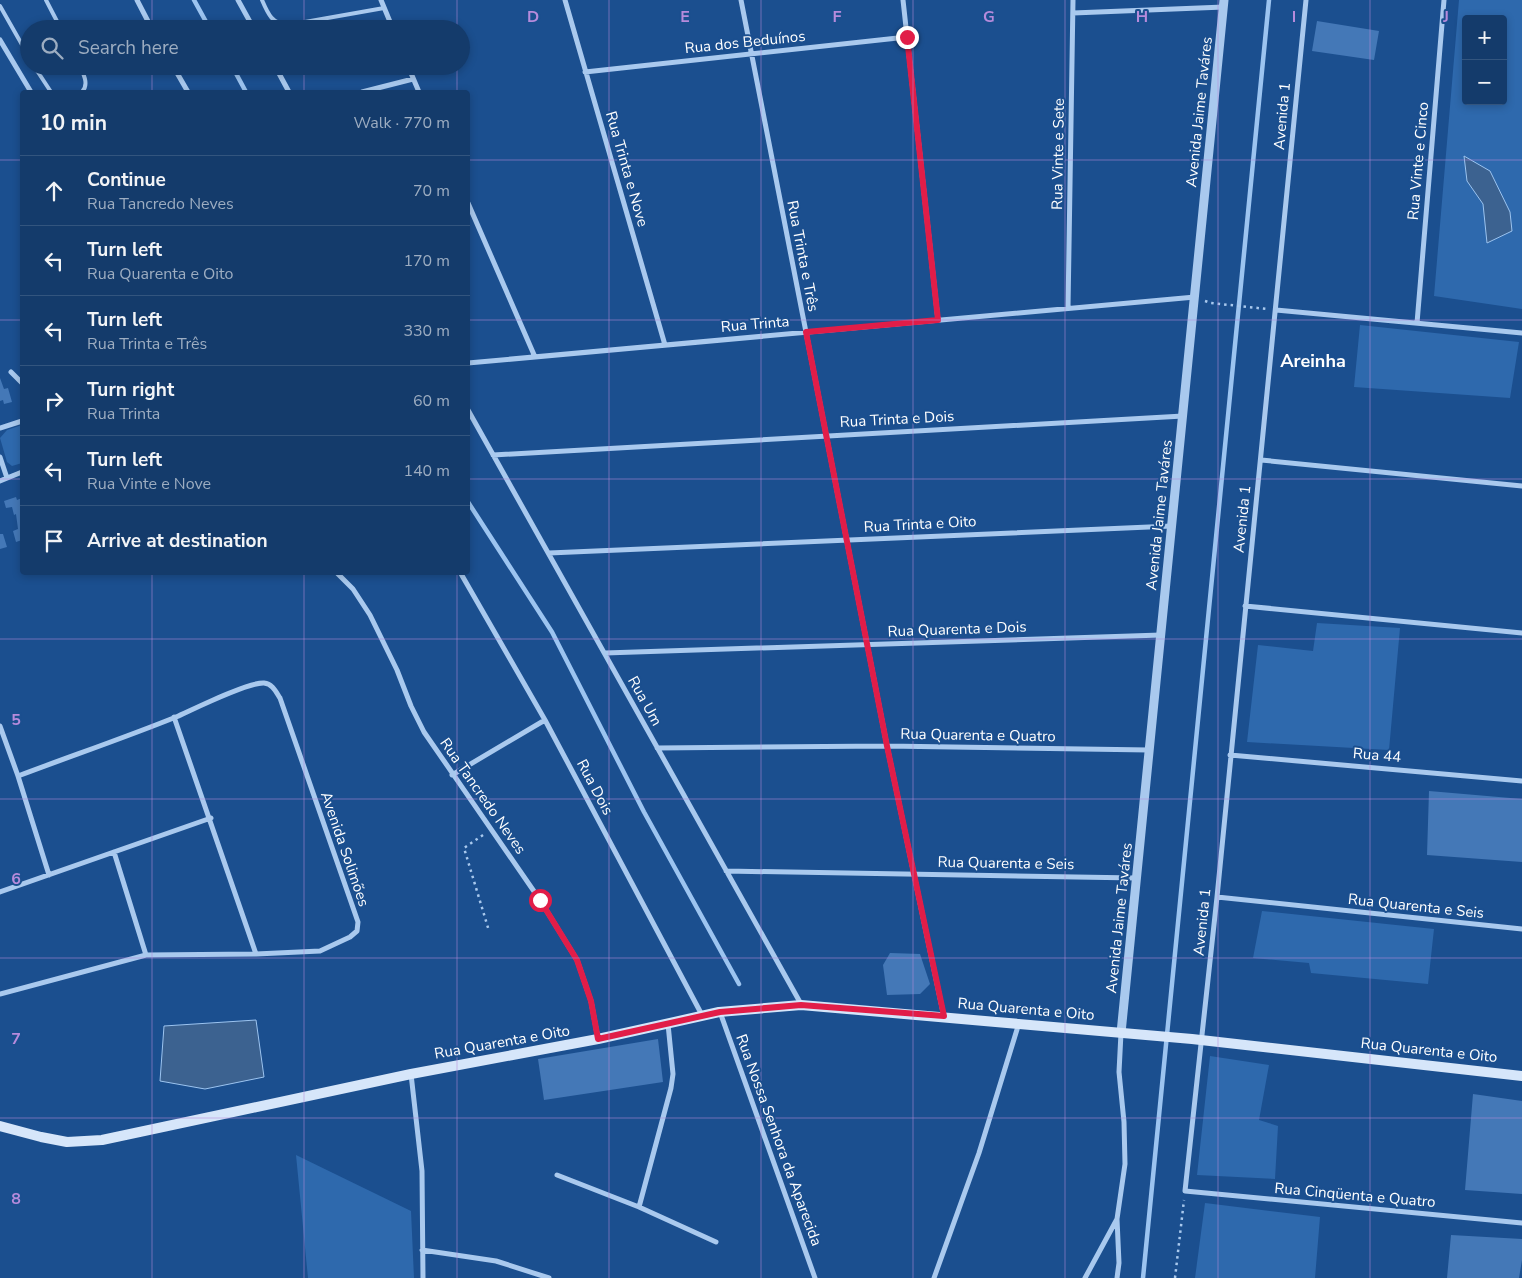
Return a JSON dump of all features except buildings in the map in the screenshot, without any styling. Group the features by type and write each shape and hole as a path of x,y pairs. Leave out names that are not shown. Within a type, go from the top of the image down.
{"main road":[{"name":"Rua Quarenta e Oito","path":"0,1126 67,1142 102,1140 411,1074 598,1039 702,1015 801,1005 944,1016 1197,1040 1522,1076"}],"street":[{"path":"137,0 147,20"},
{"path":"238,0 249,20"},
{"path":"381,0 389,20"},
{"name":"Rua Trinta e Nove","path":"565,0 665,345"},
{"name":"Rua Trinta e Três","path":"741,0 887,746 944,1016"},
{"path":"903,0 938,320"},
{"name":"Rua Vinte e Sete","path":"1068,308 1073,0"},
{"name":"Avenida 1","path":"1185,1191 1197,1040 1217,898 1306,0"},
{"name":"Rua Vinte e Cinco","path":"1417,323 1444,0"},
{"path":"1073,13 1224,3"},
{"name":"Avenida Jaime Taváres","path":"1121,1033 1224,3"},
{"name":"Rua dos Beduínos","path":"585,72 907,37"},
{"path":"0,40 20,74"},
{"path":"21,75 30,90"},
{"path":"178,75 187,90"},
{"path":"279,75 288,90"},
{"path":"411,75 418,90"},
{"path":"370,90 413,79"},
{"path":"470,208 535,356"},
{"name":"Rua Trinta","path":"470,363 1194,297"},
{"path":"1276,310 1522,333"},
{"path":"11,372 20,381"},
{"name":"Rua Um","path":"470,414 801,1005"},
{"name":"Rua Trinta e Dois","path":"493,455 1183,416"},
{"path":"0,428 20,422"},
{"path":"0,457 7,478"},
{"path":"1261,460 1522,486"},
{"path":"0,481 20,473"},
{"name":"Rua Trinta e Oito","path":"549,553 1172,526"},
{"name":"Rua Tancredo Neves","path":"339,575 353,589 370,615 424,732 545,908 577,960 591,1001 598,1039"},
{"name":"Rua Dois","path":"462,575 545,720 702,1015"},
{"path":"1245,606 1522,634"},
{"name":"Rua Quarenta e Dois","path":"605,653 1161,635"},
{"name":"Avenida Solimões","path":"0,994 146,955 256,954 320,951 350,937 357,931 358,922 280,698 272,686 263,683 247,686 174,717 18,776"},
{"path":"174,717 256,954"},
{"path":"452,775 545,720"},
{"path":"0,726 49,875"},
{"name":"Rua Quarenta e Quatro","path":"657,748 887,746 1149,750"},
{"name":"Rua 44","path":"1230,755 1522,781"},
{"path":"0,892 210,818"},
{"path":"114,852 146,955"},
{"name":"Rua Quarenta e Seis","path":"726,871 1136,878"},
{"name":"Rua Quarenta e Seis","path":"1217,898 1522,929"},
{"name":"Rua Nossa Senhora da Aparecida","path":"720,1012 815,1278"},
{"path":"934,1278 979,1153 1019,1023"},
{"path":"639,1207 671,1088 672,1061 668,1024"},
{"path":"1117,1278 1119,1264 1117,1219 1125,1164 1124,1122 1118,1072 1121,1033"},
{"path":"411,1074 422,1172 423,1278"},
{"path":"557,1175 639,1207 716,1242"},
{"name":"Rua Cinqüenta e Quatro","path":"1185,1191 1522,1223"},
{"path":"1085,1278 1117,1219"},
{"path":"422,1250 496,1261 549,1278"}],"lane":[{"path":"46,0 56,20"},
{"path":"262,0 273,20"},
{"path":"0,6 20,41"},
{"path":"316,20 384,8"},
{"path":"40,75 50,90"},
{"path":"83,75 86,82 85,90"}],"path":[{"path":"1211,303 1256,308"},
{"path":"489,931 464,848 491,830"},
{"path":"1176,1278 1185,1191"}],"shaded area":[{"path":"1459,0 1522,0 1522,309 1434,296"},
{"path":"1464,156 1490,171 1510,212 1512,231 1487,243 1483,204 1467,181"},
{"path":"1360,325 1519,342 1510,398 1354,387"},
{"path":"20,426 20,464 12,466 7,462 0,438 7,430"},
{"path":"1317,623 1400,628 1389,750 1247,742 1258,645 1313,651"},
{"path":"1262,911 1434,929 1428,984 1311,973 1309,963 1253,958"},
{"path":"256,1020 264,1077 205,1089 160,1081 164,1026"},
{"path":"1210,1056 1269,1065 1259,1120 1278,1126 1275,1179 1197,1175"},
{"path":"296,1155 411,1211 414,1278 308,1278"},
{"path":"1205,1203 1320,1217 1315,1278 1195,1278"}],"waterway":[{"path":"194,0 205,20"},
{"path":"1143,1278 1269,0"},
{"path":"237,75 245,90"},
{"path":"470,505 552,632 644,812 739,984"}],"district":[{"name":"Areinha","path":"1313,361"}],"route":[{"path":"540,900 577,960 591,1001 598,1039 702,1015 801,1005 944,1016 887,746 806,332 938,320 907,37"}]}
